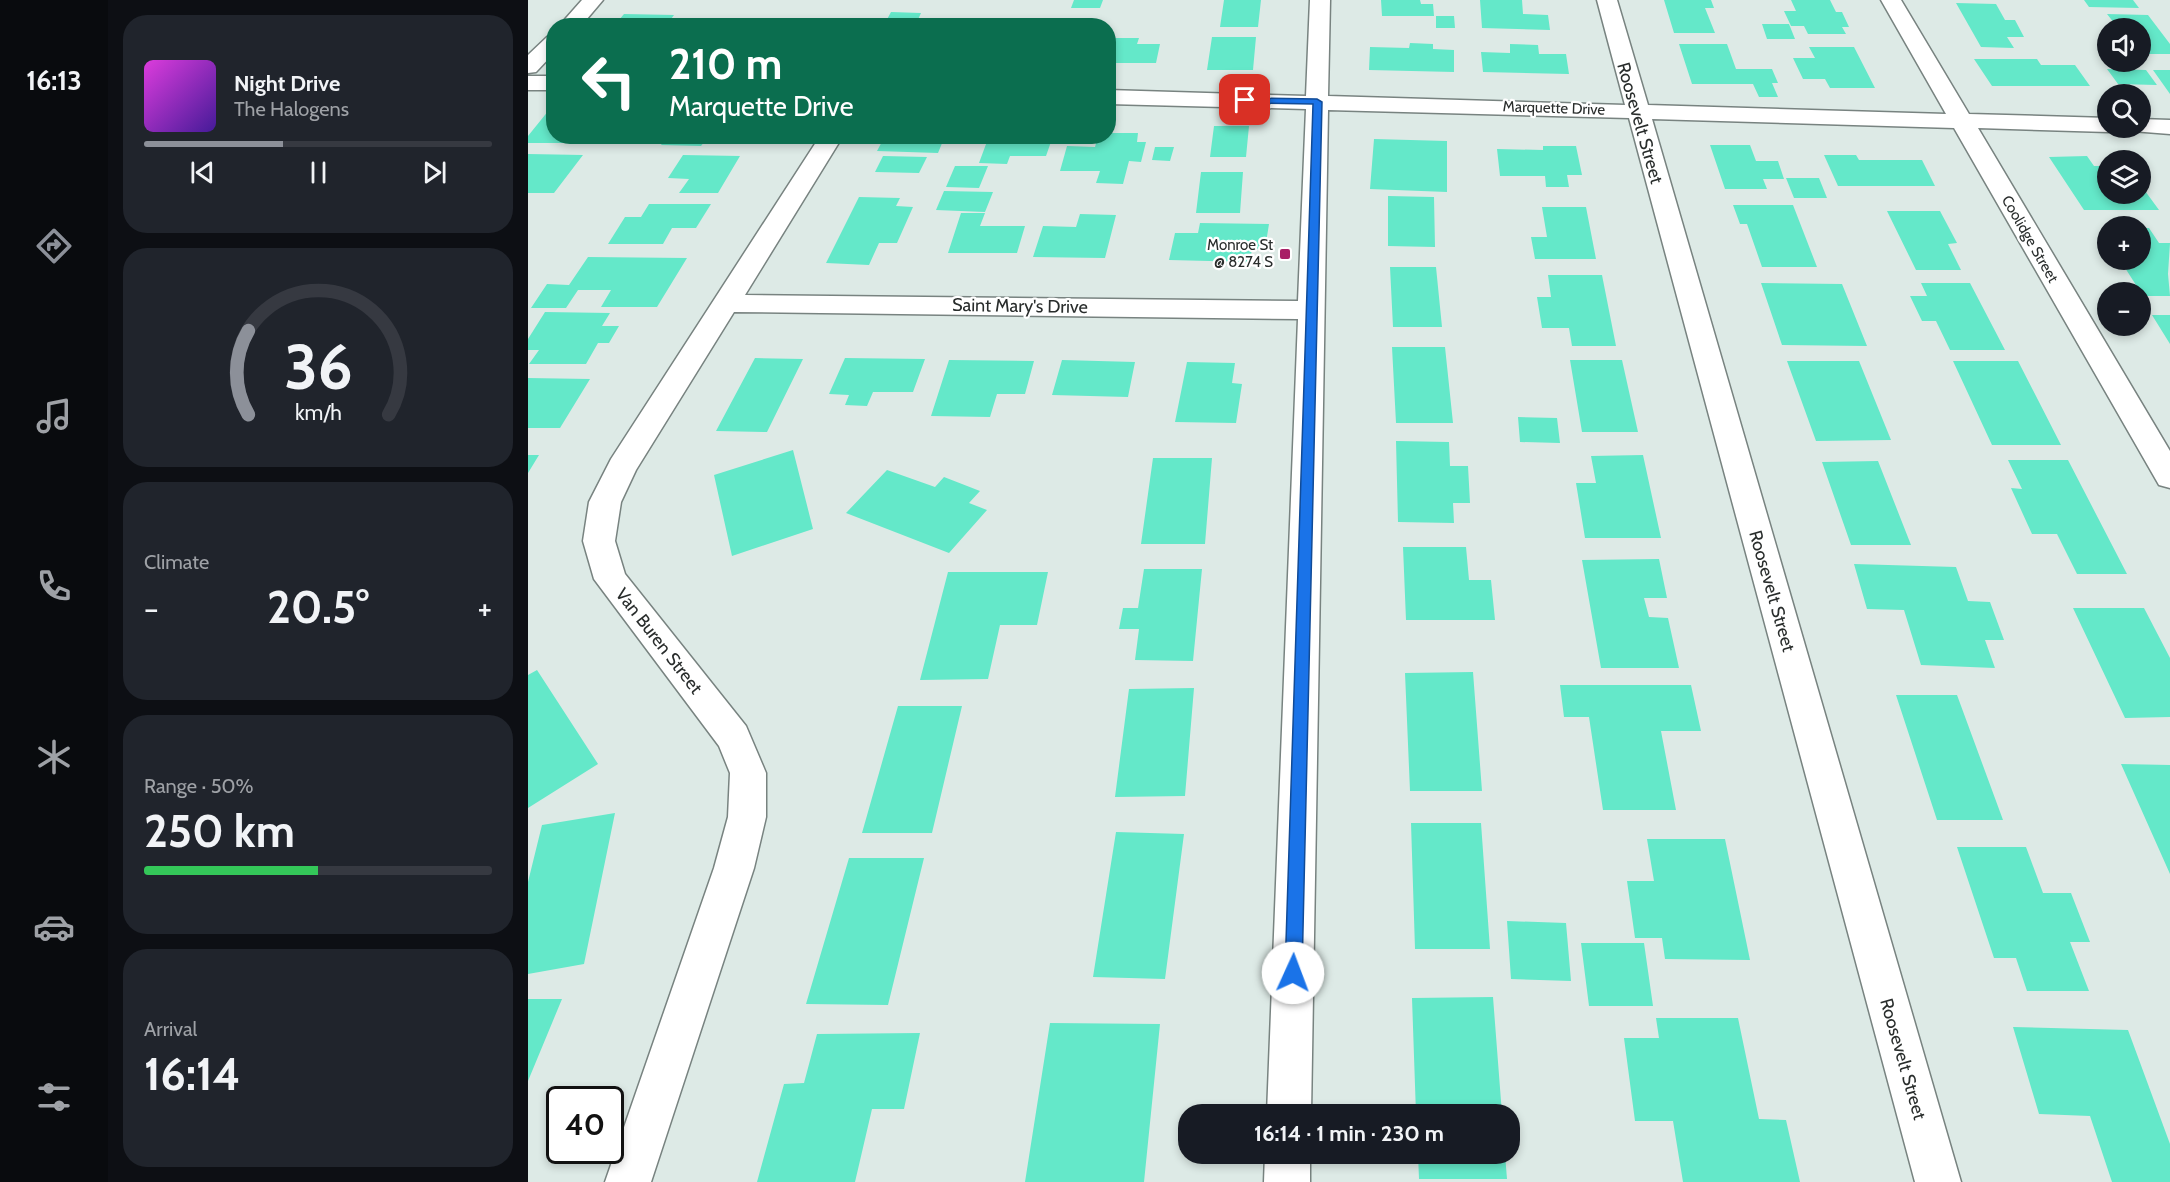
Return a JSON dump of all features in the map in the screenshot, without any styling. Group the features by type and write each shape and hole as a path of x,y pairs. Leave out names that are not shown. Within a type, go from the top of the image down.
{"street":[{"path":"576,18 593,0"},
{"path":"1289,1104 1320,0"},
{"name":"Roosevelt Street","path":"1607,0 1636,111 1938,1182"},
{"name":"Coolidge Street","path":"1891,0 2170,477"},
{"path":"528,68 546,49"},
{"path":"528,82 546,83"},
{"name":"Marquette Drive","path":"1116,97 2097,125"},
{"path":"2151,126 2170,127"},
{"name":"Van Buren Street","path":"628,1182 734,868 747,816 748,772 733,737 610,579 599,541 605,502 622,467 827,144"},
{"name":"Saint Mary's Drive","path":"728,303 1312,310"},
{"path":"1287,1182 1288,1164"}],"building":[{"path":"1074,0 1103,0 1100,8 1071,8"},
{"path":"1224,0 1261,0 1258,27 1220,27"},
{"path":"1381,0 1420,0 1421,4 1433,4 1434,16 1382,16"},
{"path":"1480,0 1522,0 1523,14 1548,15 1550,30 1482,28"},
{"path":"1664,0 1711,0 1714,8 1705,8 1715,33 1674,33"},
{"path":"1791,0 1830,0 1836,12 1842,12 1849,27 1842,27 1846,34 1808,34 1804,26 1791,26 1784,11 1796,11"},
{"path":"2084,0 2133,0 2139,8 2089,7"},
{"path":"1956,3 1996,4 2005,20 2015,20 2024,37 2007,37 2014,48 1981,47"},
{"path":"891,12 921,13 919,18 888,18"},
{"path":"624,14 674,15 672,18 621,18"},
{"path":"2107,14 2148,15 2150,18 2110,18"},
{"path":"1436,16 1454,16 1455,28 1436,28"},
{"path":"2151,19 2170,44 2170,54 2151,54"},
{"path":"1762,24 1789,24 1795,39 1767,39"},
{"path":"1212,37 1256,37 1253,70 1207,70"},
{"path":"1116,38 1139,38 1137,44 1160,44 1156,63 1116,63"},
{"path":"1410,43 1433,44 1433,49 1454,50 1454,72 1369,70 1370,47 1409,48"},
{"path":"1510,44 1538,45 1539,54 1566,54 1569,74 1483,72 1481,52 1510,53"},
{"path":"1679,44 1727,44 1736,69 1772,69 1778,83 1772,83 1778,97 1759,97 1753,84 1692,84"},
{"path":"1809,47 1854,47 1875,88 1830,88 1825,79 1803,79 1793,58 1815,58"},
{"path":"1974,59 2037,59 2041,65 2075,65 2090,86 1992,86"},
{"path":"2153,70 2170,70 2170,94"},
{"path":"2109,72 2147,72 2157,85 2151,84 2118,84"},
{"path":"546,114 546,143 528,143 528,136"},
{"path":"1214,126 1249,126 1246,157 1210,157"},
{"path":"1116,133 1138,133 1137,142 1146,142 1141,162 1129,161 1123,184 1096,183 1100,171 1060,171 1067,146 1095,147 1096,144 1116,144"},
{"path":"1374,139 1447,141 1447,192 1370,189"},
{"path":"662,144 703,144 701,146"},
{"path":"881,144 942,144 938,153 877,151"},
{"path":"986,144 1050,144 1046,156 1010,156 1007,164 979,163"},
{"path":"1710,145 1750,145 1756,161 1778,161 1784,179 1763,179 1767,189 1725,189"},
{"path":"1543,146 1576,146 1582,175 1567,175 1569,187 1546,187 1545,176 1500,176 1497,149 1543,150"},
{"path":"1155,147 1174,147 1170,161 1152,160"},
{"path":"528,154 583,155 554,193 528,193"},
{"path":"683,155 740,156 718,193 679,193 689,179 668,178"},
{"path":"1824,155 1856,155 1859,160 1922,160 1935,186 1838,186"},
{"path":"883,156 927,157 919,173 875,172"},
{"path":"2087,156 2094,166 2097,166 2097,204 2151,204 2151,199 2159,210 2084,210 2049,157"},
{"path":"955,166 988,166 979,188 946,187"},
{"path":"1201,172 1243,172 1240,213 1196,213"},
{"path":"1786,178 1819,178 1827,198 1794,198"},
{"path":"944,191 993,192 985,212 936,210"},
{"path":"1388,196 1434,197 1435,247 1388,246"},
{"path":"859,197 900,198 896,206 913,207 897,243 879,243 869,265 826,263"},
{"path":"649,204 711,204 696,228 672,228 663,244 608,244 625,217 641,217"},
{"path":"1733,205 1793,205 1817,267 1762,267 1747,224 1740,224"},
{"path":"1542,207 1586,207 1596,259 1535,259 1531,237 1547,237"},
{"path":"1887,211 1940,211 1957,243 1948,244 1961,270 1916,270"},
{"path":"961,213 985,213 980,226 1025,226 1017,253 948,253"},
{"path":"1080,214 1116,215 1105,258 1033,257 1043,226 1076,227"},
{"path":"1200,223 1269,224 1265,249 1252,249 1250,262 1169,260 1175,233 1198,233"},
{"path":"2151,231 2159,243 2170,243 2168,274 2170,296 2151,296 2151,282 2134,282 2126,270 2151,270"},
{"path":"588,257 687,258 657,307 601,307 611,290 578,290 566,308 531,308 547,284 569,285"},
{"path":"1390,267 1436,267 1442,327 1393,327"},
{"path":"1548,275 1602,275 1616,346 1572,346 1569,328 1542,328 1537,297 1551,297"},
{"path":"1761,283 1842,284 1867,346 1782,345"},
{"path":"1921,283 1970,283 2005,350 1950,350 1936,321 1922,321 1910,296 1927,296"},
{"path":"545,312 610,313 602,326 619,326 609,343 598,343 586,364 529,364 539,350 528,350 528,339"},
{"path":"2152,315 2170,315 2170,344"},
{"path":"1392,347 1445,347 1453,423 1396,423"},
{"path":"755,358 803,359 767,432 716,431"},
{"path":"845,358 925,359 913,392 873,392 867,406 845,405 849,395 829,394"},
{"path":"949,360 1034,361 1025,394 997,394 990,417 931,416"},
{"path":"1062,360 1135,362 1128,397 1052,395"},
{"path":"1570,360 1622,360 1638,432 1582,432"},
{"path":"1787,361 1859,361 1891,440 1816,441"},
{"path":"1953,361 2018,361 2061,445 1992,445"},
{"path":"1187,362 1235,363 1232,383 1242,384 1236,423 1175,422"},
{"path":"528,378 590,379 560,428 528,428"},
{"path":"1518,417 1557,418 1560,443 1520,442"},
{"path":"1396,441 1449,442 1450,466 1468,466 1470,503 1453,503 1454,523 1398,522"},
{"path":"793,450 813,529 732,556 714,475"},
{"path":"528,455 539,455 528,473"},
{"path":"1643,455 1661,538 1585,538 1576,483 1596,483 1591,456"},
{"path":"1153,458 1212,458 1205,544 1141,544"},
{"path":"2008,460 2068,460 2127,574 2077,574 2057,534 2032,534 2011,488 2022,489"},
{"path":"1878,461 1911,545 1851,545 1822,462"},
{"path":"887,470 935,487 944,477 980,491 969,503 987,510 949,553 846,513"},
{"path":"1403,547 1466,547 1469,580 1491,580 1495,620 1406,620"},
{"path":"1659,559 1667,598 1644,598 1649,617 1668,618 1679,668 1601,668 1582,560"},
{"path":"1854,564 1956,567 1968,601 1990,602 2004,640 1985,640 1995,668 1921,665 1904,610 1867,609"},
{"path":"1144,569 1202,569 1193,661 1135,660 1139,629 1119,629 1123,608 1138,608"},
{"path":"948,572 1048,572 1037,625 1000,625 988,679 920,680"},
{"path":"2073,608 2144,608 2170,658 2170,717 2125,718"},
{"path":"537,670 598,764 528,808 528,675"},
{"path":"1473,672 1482,791 1410,791 1405,673"},
{"path":"1560,685 1691,685 1701,731 1661,731 1676,810 1603,810 1589,717 1564,717"},
{"path":"1194,688 1185,796 1115,797 1129,689"},
{"path":"1896,695 1957,695 2003,820 1937,820"},
{"path":"898,706 962,706 932,833 862,833"},
{"path":"2121,764 2170,765 2170,874"},
{"path":"615,813 584,964 528,974 528,882 542,825"},
{"path":"1411,823 1481,823 1490,949 1415,949"},
{"path":"1116,832 1184,834 1165,979 1093,977"},
{"path":"1647,839 1725,839 1750,960 1665,959 1662,938 1635,938 1627,881 1654,881"},
{"path":"1957,847 2026,847 2043,893 2071,893 2090,942 2070,942 2089,991 2027,991 2016,958 1994,958"},
{"path":"849,858 924,858 888,1005 806,1004"},
{"path":"1507,921 1566,923 1571,981 1511,979"},
{"path":"1581,943 1644,943 1653,1006 1589,1006"},
{"path":"1493,997 1501,1104 1416,1104 1412,998"},
{"path":"528,999 562,999 528,1081"},
{"path":"1656,1018 1738,1018 1759,1119 1786,1120 1800,1182 1683,1182 1673,1121 1635,1121 1624,1038 1659,1038"},
{"path":"1050,1023 1160,1024 1144,1182 1025,1182"},
{"path":"2013,1027 2128,1030 2170,1144 2170,1182 2112,1182 2090,1116 2039,1114"},
{"path":"920,1033 904,1109 872,1109 855,1182 757,1182 784,1084 804,1083 817,1034"},
{"path":"1418,1164 1506,1164 1507,1179 1419,1179"}],"place":[{"name":"Monroe St @ 8274 S","path":"1285,254"}],"route":[{"path":"1245,100 1317,102 1293,973"}]}
